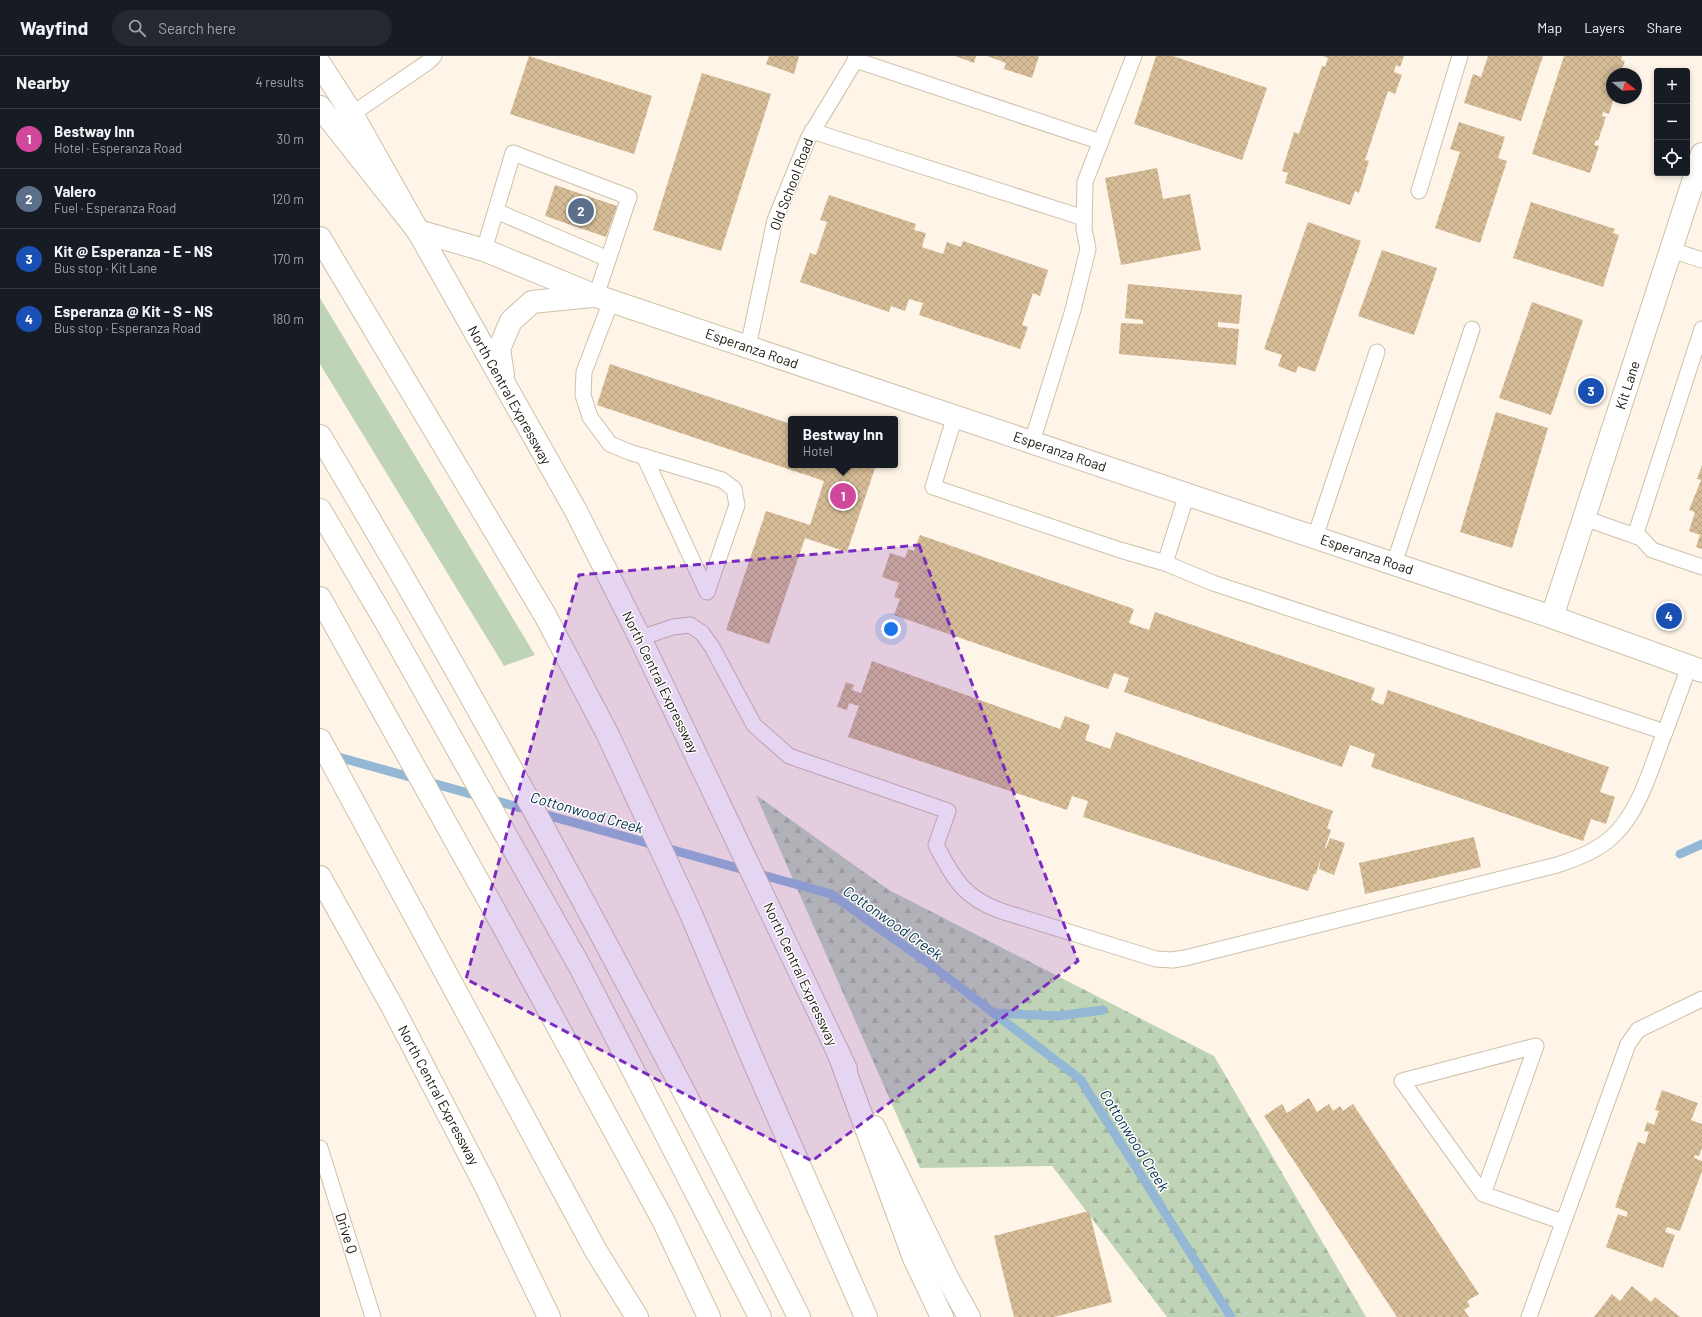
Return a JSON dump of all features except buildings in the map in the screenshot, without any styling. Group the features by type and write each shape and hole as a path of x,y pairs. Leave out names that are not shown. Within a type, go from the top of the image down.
{"main road":[{"name":"North Central Expressway","path":"320,64 352,114 576,511 653,664 948,1279 969,1317"},
{"path":"320,107 418,231"},
{"name":"Kit Lane","path":"1552,617 1701,158"},
{"name":"Esperanza Road","path":"418,231 484,250 604,298 1552,617 1695,669"},
{"path":"320,238 545,615 582,685 647,818 722,984 756,1067 866,1317"},
{"path":"505,386 499,348 510,321 532,302 604,298"},
{"path":"320,436 442,647 561,859 678,1081 799,1317"},
{"path":"320,510 387,624 579,965 760,1317"},
{"path":"324,606 502,924 663,1220 708,1317"},
{"path":"320,740 596,1251 637,1317"},
{"path":"320,763 403,895"},
{"name":"North Central Expressway","path":"320,876 393,1008 486,1185 549,1317"},
{"path":"838,1052 914,1258 942,1317"}],"lane":[{"path":"352,114 428,62 434,56"},
{"path":"1032,442 1073,310 1088,249 1084,229 1085,182 1134,56"},
{"path":"1419,191 1460,56"},
{"path":"857,58 1101,142"},
{"name":"Old School Road","path":"748,347 775,220 812,131 857,58"},
{"path":"812,131 1084,218"},
{"path":"484,250 513,153 629,196 608,259 604,298 584,372 583,395 590,418 610,444 722,480 734,489 737,505 707,592 644,456"},
{"path":"496,211 608,259"},
{"path":"1671,250 1702,260"},
{"path":"1394,564 1472,329"},
{"path":"1635,536 1702,329"},
{"path":"1315,537 1377,352"},
{"path":"955,416 933,487 1120,550 1165,563 1213,583 1665,732"},
{"path":"1165,563 1186,494"},
{"path":"1584,518 1641,538 1652,550 1702,567"},
{"path":"640,638 673,627 690,625 702,633 712,647 754,724 789,756 948,811 936,845 947,866 963,889 975,899 987,906 1140,955 1172,960 1557,865 1583,856 1616,834 1628,818 1637,802 1665,732 1695,669"},
{"path":"1529,1317 1628,1044 1638,1030 1702,999"},
{"path":"1483,1194 1536,1046 1402,1081 1483,1194 1563,1222"},
{"name":"Drive Q","path":"320,1148 373,1317"}],"highlighted area":[{"path":"919,545 1078,961 812,1161 466,979 579,575"}],"green space":[{"path":"320,298 535,655 504,666 320,364"},
{"path":"756,795 889,890 1214,1056 1366,1317 1167,1317 1052,1166 920,1168"}],"waterway":[{"name":"Cottonwood Creek","path":"331,755 831,894 931,965 1080,1079 1231,1317"},
{"path":"1680,854 1702,844"},
{"path":"993,1013 1058,1016 1103,1010"}],"place":[{"name":"Valero","path":"581,211"},
{"name":"Kit @ Esperanza - E - NS","path":"1591,391"},
{"name":"Bestway Inn","path":"843,496"},
{"name":"Esperanza @ Kit - S - NS","path":"1669,616"}]}
